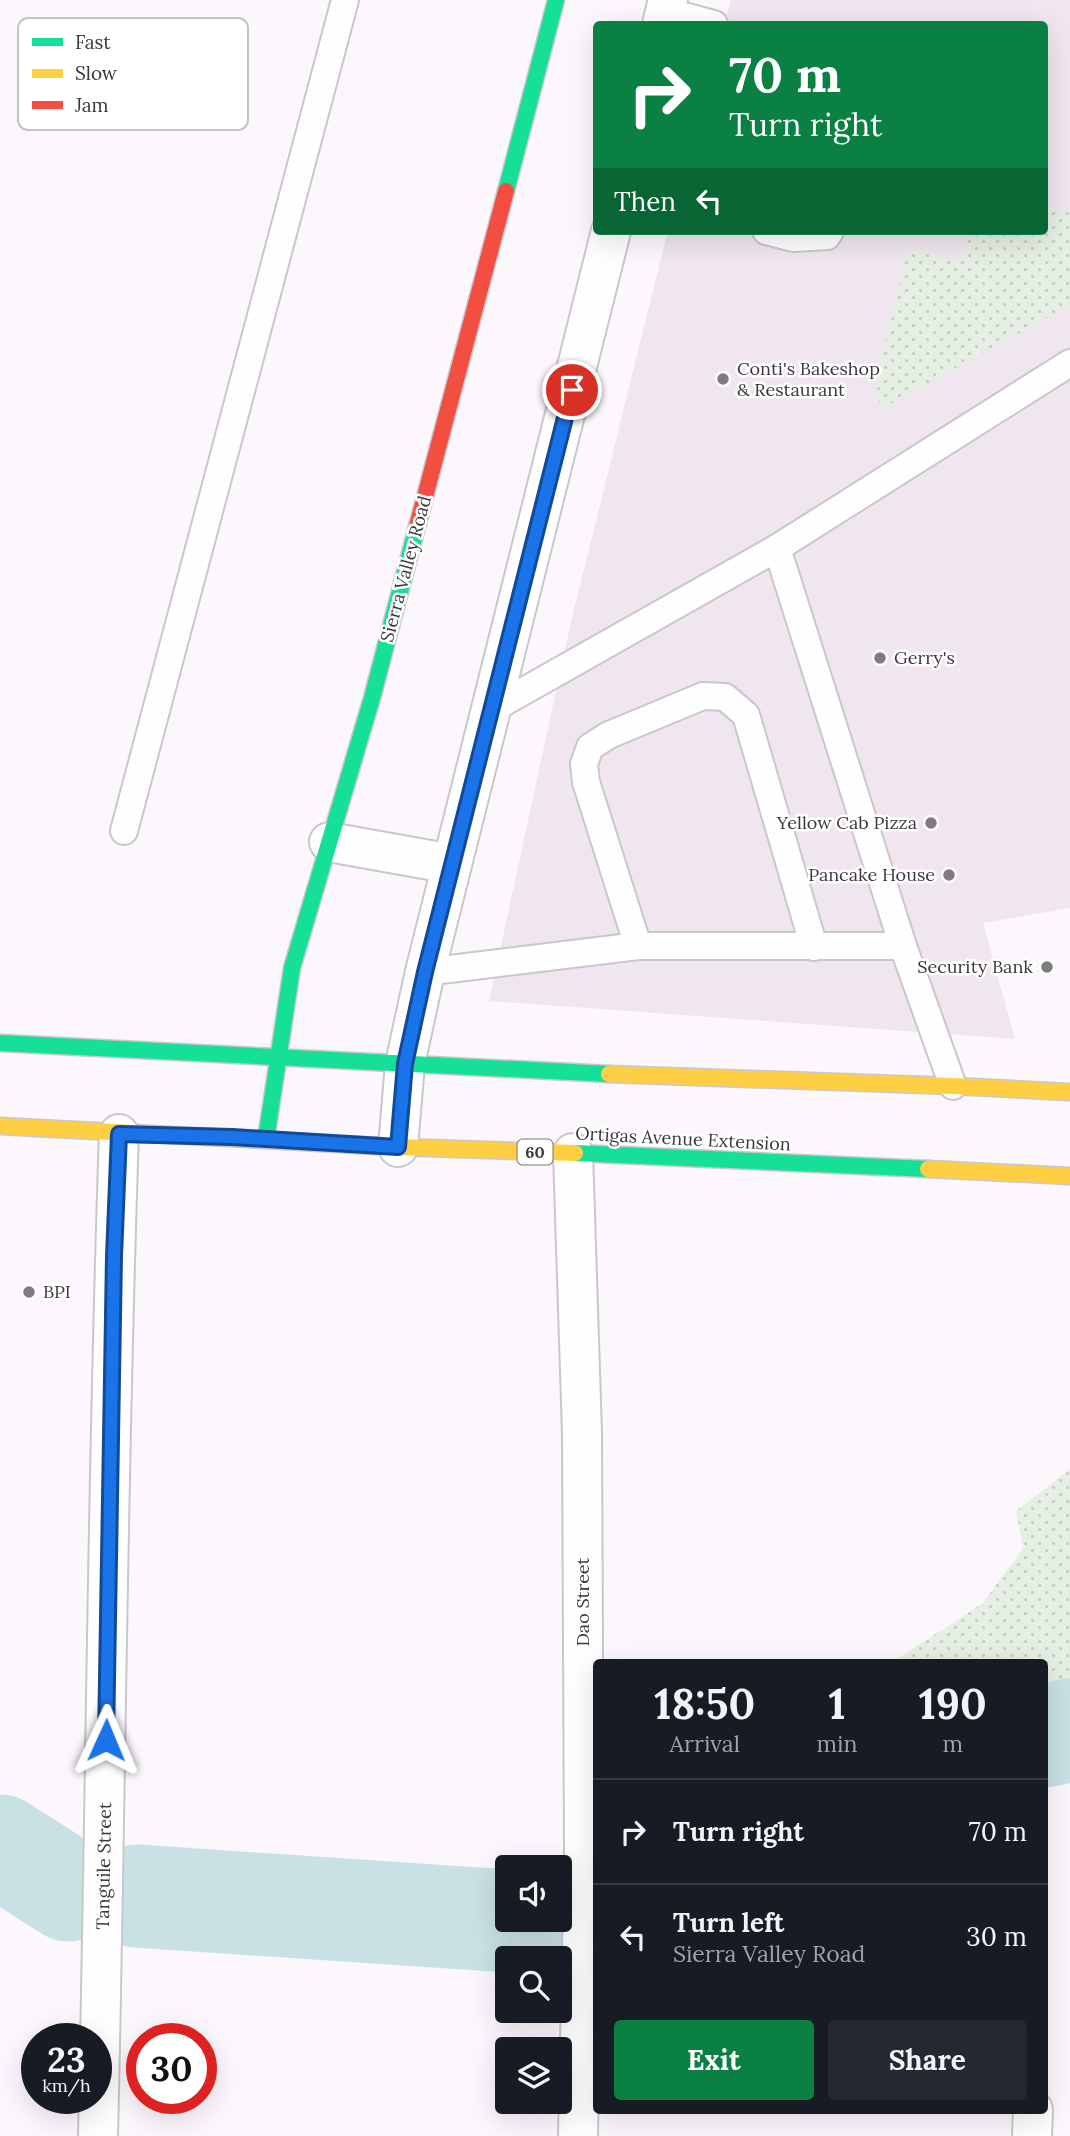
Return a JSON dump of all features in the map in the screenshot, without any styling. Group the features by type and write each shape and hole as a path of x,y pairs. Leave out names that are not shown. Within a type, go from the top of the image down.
{"main road":[{"name":"Sierra Valley Road","path":"266,1139 292,968 372,698 556,0"},
{"path":"0,1043 620,1075 953,1086 1070,1093"},
{"name":"Ortigas Avenue Extension","path":"0,1126 119,1134 1070,1176"}],"street":[{"path":"398,1147 405,1064 425,972 610,235"},
{"path":"329,842 452,864"},
{"name":"Tanguile Street","path":"98,2136 114,1256 119,1134"},
{"name":"Dao Street","path":"573,1153 582,1433 584,1850 578,2136"},
{"path":"1032,2136 1033,2114"}],"lane":[{"path":"124,831 345,0"},
{"path":"665,12 702,21"},
{"path":"781,235 793,238 828,235"},
{"path":"492,709 777,548 1070,363"},
{"path":"777,548 903,946 953,1086"},
{"path":"638,946 586,782 584,764 590,747 609,735 703,696 724,697 746,715 814,947"},
{"path":"425,972 638,946 903,946"}],"shaded area":[{"path":"731,0 1070,0 1070,908 983,923 1015,1039 489,1001 573,613 667,235 1048,235 1048,21 725,21"},
{"path":"1048,207 1070,213 1070,305 881,409 875,388 909,248 961,262 970,235 1048,235"},
{"path":"1070,1469 1070,1708 1048,1715 1048,1659 898,1659 983,1603 1023,1548 1016,1511"}],"waterway":[{"path":"1048,1735 1070,1730"},
{"path":"0,1846 69,1890"},
{"path":"137,1896 495,1920"}],"traffic: fast":[{"path":"506,191 556,0"},
{"path":"266,1139 292,968 372,698 418,523"},
{"path":"0,1043 609,1074"},
{"path":"575,1153 928,1169"}],"traffic: slow":[{"path":"609,1074 1070,1092"},
{"path":"0,1126 398,1147 575,1153"},
{"path":"928,1169 1070,1176"}],"traffic: jam":[{"path":"418,523 506,191"}],"place":[{"name":"Conti's Bakeshop & Restaurant","path":"723,379"},
{"name":"Gerry's","path":"880,658"},
{"name":"Yellow Cab Pizza","path":"931,823"},
{"name":"Pancake House","path":"949,875"},
{"name":"Security Bank","path":"1047,967"},
{"name":"BPI","path":"29,1292"}],"route":[{"path":"106,1740 114,1256 119,1134 232,1137 398,1147 405,1064 425,972 572,390"}]}
